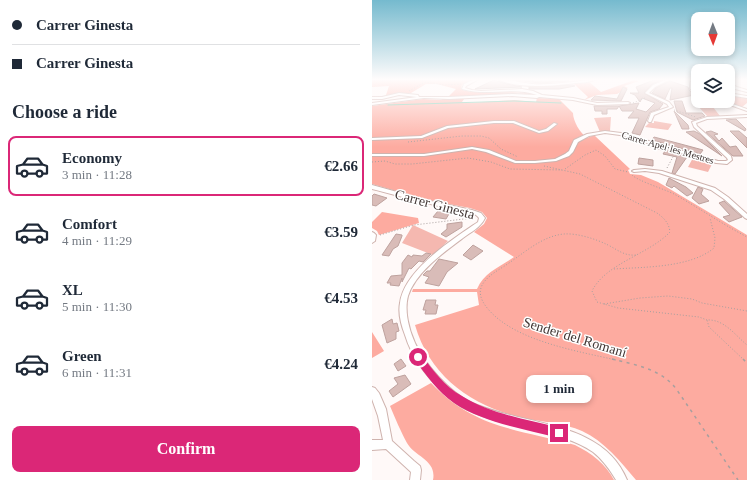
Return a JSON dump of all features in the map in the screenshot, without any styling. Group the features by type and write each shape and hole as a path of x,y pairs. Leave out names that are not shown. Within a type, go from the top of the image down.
{"street":[{"path":"372,104 384,102"},
{"path":"591,102 597,104 628,103"},
{"path":"650,121 652,114 671,107 666,102"},
{"path":"735,106 747,110"},
{"path":"700,119 747,116"},
{"name":"Carrer Apel·les Mestres","path":"532,162 562,158 572,152 576,141 583,136 616,133 718,162 729,162 729,157 694,124 695,120 700,119"},
{"path":"372,139 422,137 447,128 494,122 514,122 539,132 546,130 555,124"},
{"path":"372,155 424,155 472,148 487,151 515,162 532,162"},
{"path":"633,171 645,170 660,172 713,189 726,198 747,217"},
{"name":"Carrer Ginesta","path":"372,187 426,202 470,211 479,214 482,218 480,223 436,255 414,280 405,293 403,303 405,324 414,350 426,369 457,399 474,408 559,433 591,445 605,457 622,480"},
{"path":"372,241 375,235"},
{"path":"372,391 376,396 384,418 388,444 416,470 415,480"},
{"path":"372,445 388,444"}],"path":[{"path":"668,108 700,119"},
{"path":"404,142 425,142 462,135 479,136 489,138 504,150 519,158"},
{"path":"372,162 385,161 395,164 412,164 468,158 482,160 510,169 564,170 586,154 596,150 604,153 611,167 619,172 633,171 631,174 635,178 663,188 710,217 747,237"},
{"path":"664,172 676,151"},
{"path":"532,162 586,176 646,207 666,219 669,225 670,232 662,241 614,269 593,286 592,291 597,302 603,305 635,310 699,317 707,320 713,319 747,345"},
{"path":"375,235 414,225 477,217"},
{"path":"614,269 660,266 700,256 709,252 714,249 715,243 710,217"},
{"name":"Sender del Romaní","path":"637,255 624,254 607,245 573,235 557,235 528,249 491,274 484,282 480,293 480,298 485,307 493,315 517,330 570,349 633,364 658,373 666,378 677,390 738,480"},
{"path":"603,305 642,298 660,297 696,300 702,303 747,310"},
{"path":"707,320 709,327 747,363"}],"shaded area":[{"path":"398,102 562,102 573,113 579,130 584,136 587,138 594,135 630,169 628,170 630,174 641,175 658,182 747,235 747,480 636,480 612,452 590,435 568,426 523,418 504,413 487,406 470,397 442,374 431,360 415,325 479,305 477,292 412,292 413,289 477,289 488,274 514,257 474,232 484,224 487,218 482,212 470,208 427,200 372,184 372,106"},
{"path":"735,102 747,103 742,107 735,105"},
{"path":"700,108 714,108 720,116 708,117"},
{"path":"611,117 610,131 600,132 594,118"},
{"path":"654,121 672,124 668,130 645,127 649,123 654,123"},
{"path":"694,156 713,162 708,172 688,167"},
{"path":"382,212 418,218 419,223 379,235 377,231 372,228 372,222"},
{"path":"413,225 448,241 433,255 402,243"},
{"path":"372,332 384,351 372,358"},
{"path":"431,383 447,398 464,410 481,419 516,430 575,445 581,448 602,464 614,480 433,480 432,468 429,463 415,452 407,443 390,406"}],"building":[{"path":"653,102 663,104 659,109 650,112 640,135 632,133 639,118 628,118 634,111 622,111 619,106 639,103 636,109 646,112 655,103"},
{"path":"674,102 682,102 686,113 702,113 705,116 693,120 677,112"},
{"path":"594,106 619,106 617,109 607,109 607,114 602,114 602,111 595,111"},
{"path":"674,111 688,125 689,129 682,129"},
{"path":"736,119 746,129 745,131 726,120"},
{"path":"694,131 700,134 722,156 686,132"},
{"path":"711,131 718,134 714,135 719,141 722,138 730,147 736,146 743,156 733,156 706,132"},
{"path":"730,131 739,131 747,138 747,148"},
{"path":"654,137 703,150 700,154 652,140"},
{"path":"648,145 697,159 687,157 675,174 672,173 677,157 663,154 665,151"},
{"path":"639,158 653,160 653,166 638,164"},
{"path":"669,178 686,187 693,193 687,196 674,186 672,188 666,185"},
{"path":"698,187 703,189 701,194 709,201 699,204 692,198"},
{"path":"374,194 387,198 376,206 372,205 372,196"},
{"path":"724,201 742,217 729,222 723,217 730,215 719,203"},
{"path":"438,211 450,212 446,219 433,217"},
{"path":"462,222 462,227 446,237 441,234 447,229 447,224"},
{"path":"396,234 402,235 398,246 393,249 389,256 382,255"},
{"path":"473,245 483,251 471,260 463,255"},
{"path":"426,253 431,254 423,262 419,261 411,269 409,268 402,282 402,278 399,286 390,285 391,283 387,283 391,276 402,275 402,263 408,255 412,257 413,255 422,256"},
{"path":"439,259 458,263 447,272 439,286 425,283 429,277 423,275 427,271 430,271"},
{"path":"426,300 436,300 435,305 438,305 436,314 425,314 426,310 423,310"},
{"path":"392,319 393,324 397,323 399,331 396,332 396,339 387,343 382,325"},
{"path":"401,359 406,366 398,371 394,364"},
{"path":"405,375 411,384 393,397 389,391 398,384 394,378"}],"waterway":[{"path":"388,105 470,102"},
{"path":"547,102 561,103"}],"route":[{"path":"418,357 431,375 457,399 474,408 494,415 559,433"}]}
